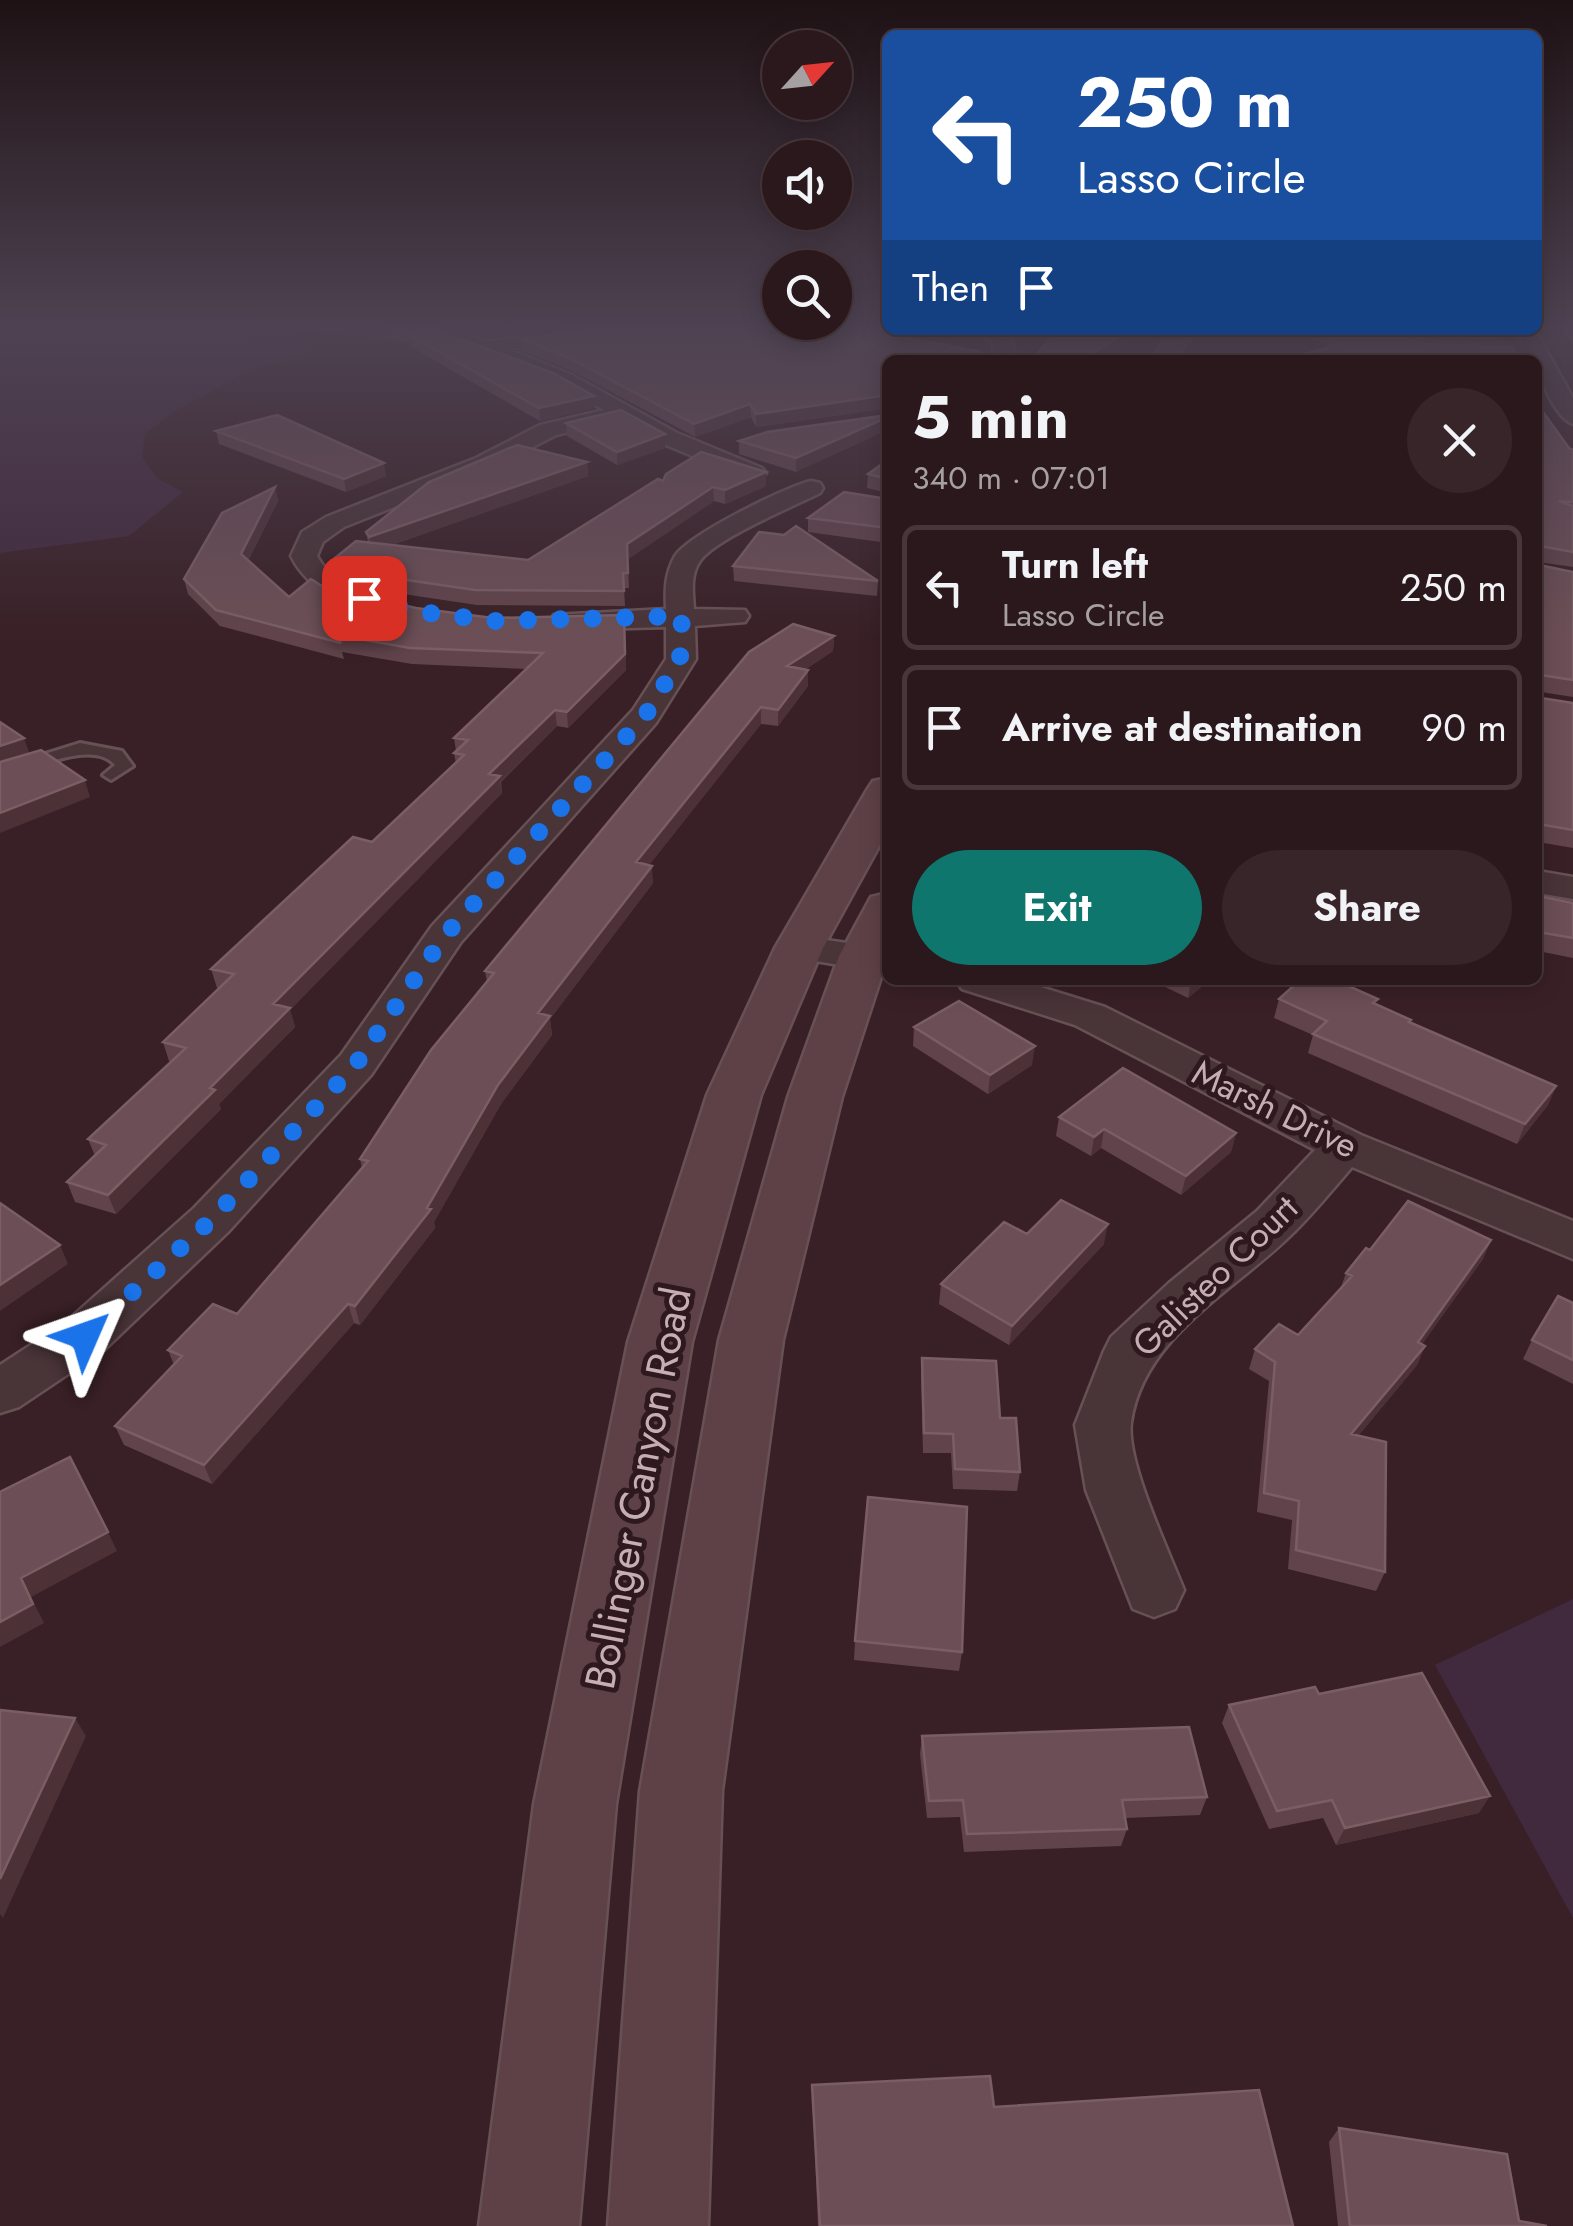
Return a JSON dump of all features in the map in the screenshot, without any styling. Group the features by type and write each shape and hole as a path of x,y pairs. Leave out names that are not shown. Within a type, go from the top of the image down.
{"main road":[{"name":"Bollinger Canyon Road","path":"658,2226 681,1791 748,1360 859,943 882,822"},
{"name":"Bollinger Canyon Road","path":"529,2226 576,1804 660,1342 734,1095 859,943"}],"street":[{"path":"420,612 336,591 313,577 304,556 311,538 335,522 484,463 546,431"},
{"path":"0,1392 85,1336 211,1220 356,1064 446,934 645,716 680,659 679,579 688,557 710,540 820,490 701,454 660,431"},
{"path":"701,454 748,440"},
{"path":"531,621 735,616"},
{"path":"1542,883 1573,888"},
{"name":"Marsh Drive","path":"992,985 1090,1016 1345,1146 1573,1240"},
{"name":"Galisteo Court","path":"1154,1590 1116,1490 1103,1425 1130,1351 1274,1222 1345,1146"}],"lane":[{"path":"0,774 80,748 116,755 124,766 111,776"}],"shaded area":[{"path":"0,431 149,431 145,434 142,457 157,478 183,492 129,536 0,553"},
{"path":"1573,1599 1573,1918 1435,1665"}],"building":[{"path":"216,431 312,431 384,463 344,479"},
{"path":"580,431 665,434 617,452"},
{"path":"857,431 796,458 739,441 767,432"},
{"path":"1542,431 1557,431 1573,450 1573,502 1559,501 1573,506 1573,552 1542,546"},
{"path":"517,445 587,462 369,537 366,532 429,482"},
{"path":"701,452 766,472 725,490 713,487 627,544 624,591 475,590 373,575 335,558 356,541 528,560 658,479 663,481 666,474"},
{"path":"882,464 882,478 868,474"},
{"path":"275,487 241,554 289,597 311,579 322,586 416,608 493,618 624,615 625,654 567,712 555,710 489,774 500,776 273,1004 290,1008 210,1088 215,1090 108,1195 67,1182 106,1145 88,1139 186,1048 163,1042 234,974 211,969 353,837 372,842 464,755 454,753 468,740 454,738 543,653 410,648 331,634 341,643 216,610 184,579 222,513"},
{"path":"844,492 882,498 882,527 808,518"},
{"path":"796,526 878,581 733,566 759,532 784,535"},
{"path":"1542,566 1573,572 1573,680 1542,675"},
{"path":"793,624 834,636 787,666 808,670 778,710 761,707 636,862 652,866 538,1013 550,1016 498,1085 427,1208 431,1209 355,1306 348,1304 204,1465 115,1426 182,1356 168,1350 213,1304 237,1314 368,1161 360,1159 431,1050 494,973 485,971 749,652"},
{"path":"1542,698 1573,703 1573,830 1542,825"},
{"path":"0,722 24,738 0,746"},
{"path":"41,750 85,780 0,813 0,762"},
{"path":"1542,897 1573,903 1573,938 1542,933"},
{"path":"1294,985 1346,985 1378,999 1373,1003 1409,1022 1556,1086 1525,1124 1313,1034 1327,1021 1279,999"},
{"path":"959,1001 1035,1046 990,1075 914,1027"},
{"path":"1123,1068 1236,1133 1186,1176 1104,1129 1094,1137 1059,1117"},
{"path":"1061,1200 1108,1224 1012,1326 941,1284 1004,1222 1027,1234"},
{"path":"1408,1201 1491,1240 1418,1342 1425,1346 1351,1434 1386,1442 1385,1572 1296,1550 1299,1501 1264,1493 1275,1362 1255,1349 1279,1324 1298,1335 1352,1276 1346,1273 1366,1248 1370,1250"},
{"path":"0,1203 60,1245 0,1285"},
{"path":"1558,1296 1573,1303 1573,1360 1532,1340"},
{"path":"922,1358 996,1361 1000,1418 1016,1418 1020,1472 955,1469 953,1434 924,1433"},
{"path":"70,1457 108,1532 21,1578 33,1604 0,1622 0,1492"},
{"path":"868,1497 967,1507 962,1652 855,1641"},
{"path":"1422,1673 1490,1796 1345,1828 1332,1800 1277,1811 1229,1705 1315,1687 1319,1694"},
{"path":"0,1710 75,1718 0,1879"},
{"path":"1189,1727 1207,1797 1122,1800 1127,1829 967,1834 963,1800 929,1801 922,1736"},
{"path":"990,2076 994,2107 1259,2090 1293,2226 820,2226 812,2085"},
{"path":"1339,2128 1507,2154 1519,2221 1547,2226 1350,2226"}],"route":[{"path":"85,1336 211,1220 356,1064 446,934 645,716 680,659 682,616 495,621 420,612 364,598"}]}
